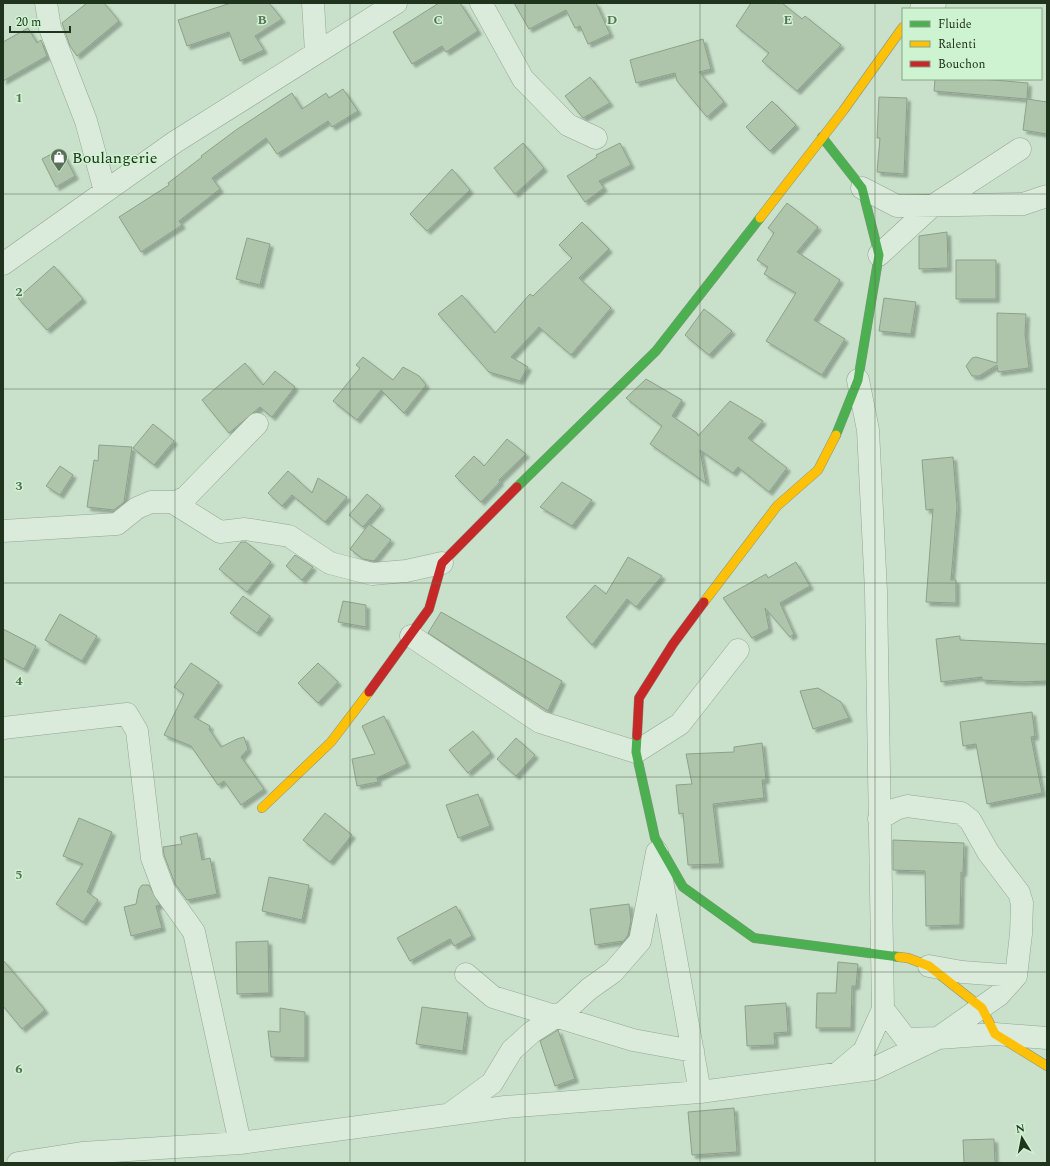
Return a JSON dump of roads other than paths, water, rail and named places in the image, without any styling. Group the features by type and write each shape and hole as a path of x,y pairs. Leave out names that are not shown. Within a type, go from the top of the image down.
{"street":[{"path":"46,3 50,28 86,122 105,191"},
{"path":"313,3 316,52"},
{"path":"3,264 175,142 396,3"},
{"path":"481,3 523,79 568,125 596,138"},
{"path":"923,8 935,3"},
{"path":"262,808 331,742 411,636 429,609 442,563 464,539 656,351 822,137 902,28"},
{"path":"700,1092 656,845 636,752 639,698 673,644 777,506 818,470 838,430 858,380 879,255 862,188 822,137"},
{"path":"879,255 931,207 1020,148"},
{"path":"862,188 897,206 931,207 1023,204 1047,196"},
{"path":"838,1073 864,1051 883,1009 876,591 868,430 858,380"},
{"path":"3,531 117,524 137,508 151,502 172,502 186,497 257,424"},
{"path":"172,502 220,532 245,530 289,536 330,563 372,574 406,571 442,563"},
{"path":"411,636 540,722 636,752 680,724 738,650"},
{"path":"3,728 127,714 137,732 152,858 164,890 194,932 240,1143"},
{"path":"18,1163 82,1153 240,1143 505,1107 700,1092 873,1069 938,1038 999,996 1016,976 1021,934 1022,903 1019,893 988,852 970,820 961,814 907,806 896,809 879,819"},
{"path":"656,845 683,887 754,938 908,958 929,966 962,972 1016,976"},
{"path":"448,1114 492,1083 512,1050 532,1032 555,1017 613,972 640,941 656,845"},
{"path":"929,966 982,1008 996,1034 1047,1066"},
{"path":"466,974 493,997 633,1040 693,1051"},
{"path":"883,1009 906,1039 996,1034 1047,1026"},
{"path":"996,1034 1047,1038"}],"place":[{"name":"Boulangerie","path":"59,172"}]}
